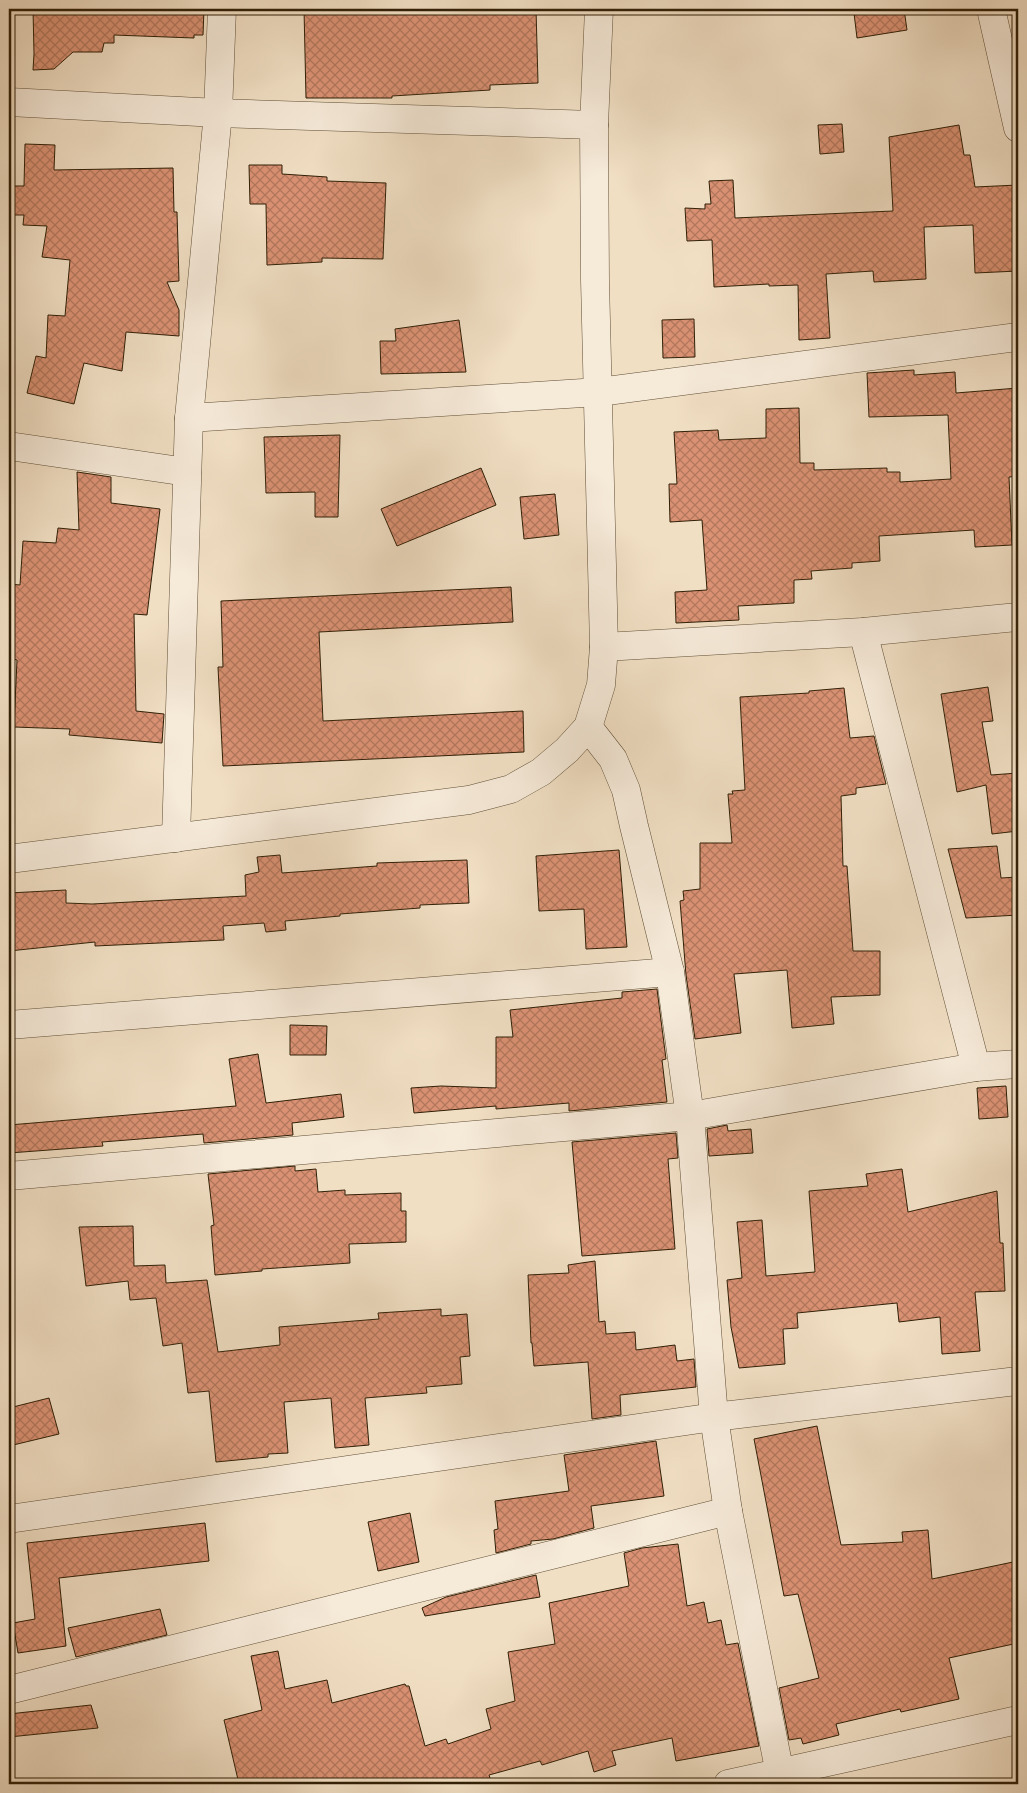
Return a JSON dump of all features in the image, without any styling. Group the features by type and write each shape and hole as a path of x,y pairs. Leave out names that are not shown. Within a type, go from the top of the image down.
{"street":[{"path":"176,838 189,418 218,113 222,9"},
{"path":"9,859 477,798 511,789 541,772 567,750 588,727 600,685 604,647 595,280 594,125 599,9"},
{"path":"991,9 1018,128"},
{"path":"9,102 218,113 594,125"},
{"path":"189,418 599,392 1018,338"},
{"path":"9,446 187,472"},
{"path":"604,647 863,632 1018,618"},
{"path":"863,632 976,1067"},
{"path":"588,727 613,759 626,790 670,972 690,1116 714,1417 728,1511 781,1778"},
{"path":"9,1025 670,972"},
{"path":"9,1176 690,1116 976,1067 1018,1064"},
{"path":"9,1519 714,1417 1018,1380"},
{"path":"9,1690 728,1511"},
{"path":"728,1784 781,1778 1018,1720"}],"building":[{"path":"33,9 204,9 203,35 194,35 194,38 114,35 114,43 104,43 102,52 73,52 54,69 33,70"},
{"path":"304,9 536,9 538,83 490,85 490,90 392,96 392,98 306,98"},
{"path":"880,9 904,9 907,30 857,38 854,13"},
{"path":"842,124 844,152 820,154 818,125"},
{"path":"959,125 964,155 970,155 975,187 1018,185 1018,271 975,273 973,225 924,227 926,279 874,282 873,271 826,274 830,338 799,340 798,285 769,286 769,284 714,287 712,240 687,241 685,208 705,209 705,204 711,204 709,181 733,180 735,218 893,211 889,137"},
{"path":"25,144 55,145 54,170 173,168 174,212 177,212 179,281 167,282 179,310 179,336 126,332 122,371 84,363 74,404 27,393 36,356 46,358 48,315 65,316 70,260 42,257 47,226 23,225 24,215 9,215 9,186 24,186"},
{"path":"249,165 282,165 282,174 327,177 327,181 386,183 383,259 322,258 322,262 267,265 266,204 250,204"},
{"path":"694,319 695,357 663,358 662,320"},
{"path":"459,320 466,372 381,374 380,341 396,341 395,329"},
{"path":"914,370 914,375 955,372 956,393 1018,388 1018,476 1009,477 1012,545 975,547 974,530 879,536 880,561 852,563 852,568 811,571 812,579 794,580 794,603 738,606 739,620 676,623 675,592 707,590 702,520 670,522 669,484 677,484 674,432 718,430 719,440 766,438 766,409 799,408 800,463 814,463 814,470 887,468 887,472 900,472 900,482 951,479 948,415 869,417 867,373"},
{"path":"340,435 338,517 315,517 315,492 266,493 264,437"},
{"path":"481,468 496,505 397,546 381,509"},
{"path":"77,472 111,477 111,503 160,509 147,615 134,614 136,711 164,714 162,743 69,735 70,729 14,727 17,660 9,658 9,584 20,585 23,541 56,543 58,528 79,530"},
{"path":"555,494 559,535 524,539 520,497"},
{"path":"511,587 513,622 319,632 323,721 523,711 524,752 223,766 218,667 223,667 221,601"},
{"path":"988,687 993,721 982,722 991,775 1018,773 1018,831 992,834 986,785 957,792 941,694"},
{"path":"844,688 850,738 874,736 886,784 856,788 856,794 841,796 843,866 847,866 853,951 880,951 880,995 831,997 834,1024 792,1028 787,970 734,974 741,1033 695,1039 686,975 680,901 684,900 683,891 700,889 700,843 732,843 728,794 733,794 732,791 745,790 740,697 809,693 809,691"},
{"path":"997,846 1001,878 1018,877 1018,915 966,918 948,849"},
{"path":"619,850 627,947 586,949 584,909 539,911 536,856"},
{"path":"280,855 282,873 377,866 377,863 467,860 469,903 420,905 420,908 340,914 340,916 285,921 286,930 266,932 264,923 223,926 224,940 95,946 95,942 9,951 9,893 66,890 66,903 92,904 246,896 245,875 259,872 257,857"},
{"path":"657,989 666,1059 662,1060 667,1102 569,1111 569,1103 496,1109 496,1106 414,1113 411,1088 441,1086 496,1088 496,1037 513,1037 510,1010 622,998 622,992"},
{"path":"290,1025 327,1026 326,1055 290,1055"},
{"path":"258,1054 266,1103 341,1094 344,1117 292,1123 293,1135 204,1143 203,1134 102,1142 103,1146 9,1153 9,1125 236,1106 229,1059"},
{"path":"1006,1086 1008,1117 979,1119 977,1088"},
{"path":"727,1125 728,1131 751,1129 753,1153 709,1156 707,1129"},
{"path":"676,1133 678,1158 668,1159 675,1249 582,1256 572,1142"},
{"path":"295,1166 295,1171 316,1169 318,1192 345,1190 345,1195 401,1193 401,1211 406,1211 406,1242 349,1244 350,1263 262,1269 262,1271 215,1275 211,1226 214,1225 208,1174"},
{"path":"902,1169 908,1212 997,1191 1000,1243 1003,1243 1005,1291 975,1292 980,1351 942,1354 940,1317 899,1322 897,1303 797,1313 798,1328 783,1329 785,1364 739,1368 731,1327 727,1280 742,1278 737,1222 762,1220 766,1276 815,1272 809,1191 868,1186 866,1174"},
{"path":"133,1226 134,1266 165,1265 166,1283 207,1280 218,1352 280,1345 279,1327 379,1319 378,1313 441,1309 441,1316 467,1314 470,1356 460,1357 462,1384 426,1387 427,1393 365,1398 369,1445 335,1448 331,1398 284,1402 288,1453 216,1462 209,1391 188,1393 182,1343 163,1346 156,1298 130,1300 128,1281 86,1286 79,1227"},
{"path":"595,1261 599,1322 605,1321 606,1334 635,1332 636,1350 675,1345 677,1361 694,1359 696,1387 620,1395 621,1415 592,1419 588,1362 534,1366 528,1275 569,1273 568,1265"},
{"path":"49,1398 59,1434 9,1446 9,1408"},
{"path":"817,1426 841,1545 903,1542 902,1532 928,1530 932,1579 1013,1562 1018,1585 1018,1643 949,1658 959,1699 901,1712 900,1709 836,1724 839,1735 803,1744 801,1738 789,1740 779,1688 819,1678 798,1594 784,1596 754,1439"},
{"path":"656,1441 664,1496 591,1506 594,1528 553,1539 531,1541 531,1544 496,1553 494,1530 498,1529 495,1501 569,1491 564,1455"},
{"path":"410,1513 419,1562 378,1571 368,1522"},
{"path":"205,1523 209,1561 59,1578 66,1646 18,1653 13,1623 35,1619 27,1543"},
{"path":"678,1544 687,1606 704,1602 708,1623 721,1620 726,1645 738,1643 759,1746 676,1761 672,1738 612,1751 616,1765 594,1772 588,1751 542,1765 540,1761 489,1775 492,1784 239,1784 224,1720 262,1710 251,1656 278,1651 285,1689 327,1680 332,1703 405,1684 409,1686 425,1746 446,1739 448,1744 491,1729 486,1709 515,1701 508,1652 555,1644 549,1603 629,1586 624,1553 642,1548"},
{"path":"536,1575 540,1597 425,1616 422,1608 446,1597"},
{"path":"160,1609 167,1635 76,1657 68,1628"},
{"path":"91,1705 98,1728 9,1737 9,1714"}]}
